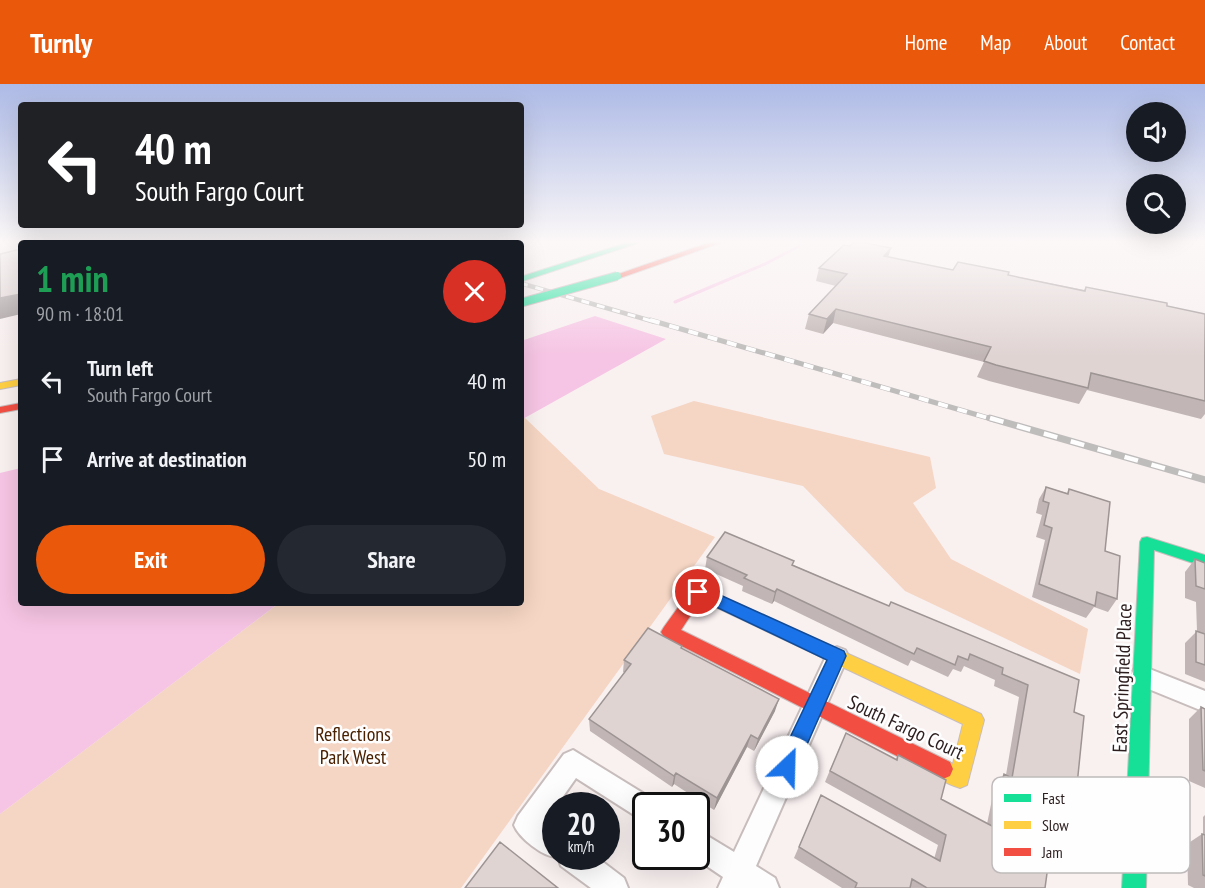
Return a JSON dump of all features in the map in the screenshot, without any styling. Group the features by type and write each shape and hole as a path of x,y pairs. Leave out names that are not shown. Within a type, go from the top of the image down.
{"main road":[{"path":"524,302 601,281"},
{"path":"0,386 18,383"},
{"path":"0,413 18,407"},
{"path":"0,413 18,411"},
{"name":"East Springfield Place","path":"1138,777 1147,542 1205,561"},
{"name":"South Fargo Court","path":"698,592 837,656 974,720 960,778 670,632 698,592"},
{"name":"East Springfield Place","path":"1134,888 1135,873"}],"street":[{"path":"736,880 837,656"},
{"path":"1142,676 1205,702"},
{"path":"551,792 573,762 619,792"},
{"path":"542,804 527,825 542,836"},
{"path":"710,856 736,880 765,888"},
{"path":"590,870 614,888"}],"green space":[{"path":"694,401 930,457 936,488 913,503 951,559 1088,629 1080,674 905,591 803,486 664,454 651,416"},
{"name":"Reflections Park West","path":"524,417 599,489 715,537 461,888 0,888 0,814 275,606 524,606"}],"shaded area":[{"path":"595,316 666,339 524,418 524,340"},
{"path":"18,469 18,606 275,606 0,814 0,473"}],"building":[{"path":"0,281 18,281 18,295 0,298"},
{"path":"841,281 1035,281 1085,291 1086,287 1167,303 1167,306 1205,314 1205,401 1091,373 1088,388 984,361 991,347 836,309 827,319 809,314"},
{"path":"1046,487 1068,494 1069,489 1110,502 1105,551 1120,556 1117,599 1097,592 1095,606 1039,584 1052,528 1044,525 1049,503 1043,501"},
{"path":"725,532 794,561 792,565 889,606 891,602 1079,680 1074,712 1084,716 1078,777 1012,777 1028,685 1002,674 1003,668 970,654 968,660 958,656 955,665 917,648 914,654 777,589 775,592 744,578 747,575 707,557"},
{"path":"1195,559 1205,563 1205,589 1196,586"},
{"path":"648,628 682,646 681,648 779,699 758,739 751,735 717,798 676,773 674,776 589,719 631,664 624,660"},
{"path":"1196,631 1205,634 1205,665 1196,662"},
{"path":"1201,707 1205,709 1205,771 1203,770"},
{"path":"846,733 897,760 898,755 946,780 941,799 992,826 992,873 1047,873 1045,888 927,888 912,879 910,888 855,888 857,883 799,847 821,795 940,861 946,835 830,771"},
{"path":"1202,834 1205,835 1205,876 1203,875"},
{"path":"500,842 558,888 465,888"}],"waterway":[{"path":"675,302 726,281"}],"railway":[{"path":"524,284 655,322"},
{"path":"650,320 995,420"},
{"path":"990,418 1205,480"}],"traffic: fast":[{"path":"524,302 601,281"},
{"path":"1138,777 1147,542 1205,561"},
{"path":"1134,888 1135,873"}],"traffic: slow":[{"path":"0,386 18,383"},
{"path":"698,592 974,720 960,778 943,769"}],"traffic: jam":[{"path":"0,410 18,407"},
{"path":"698,592 670,632 943,769"}],"route":[{"path":"698,592 837,656 787,767"}]}
